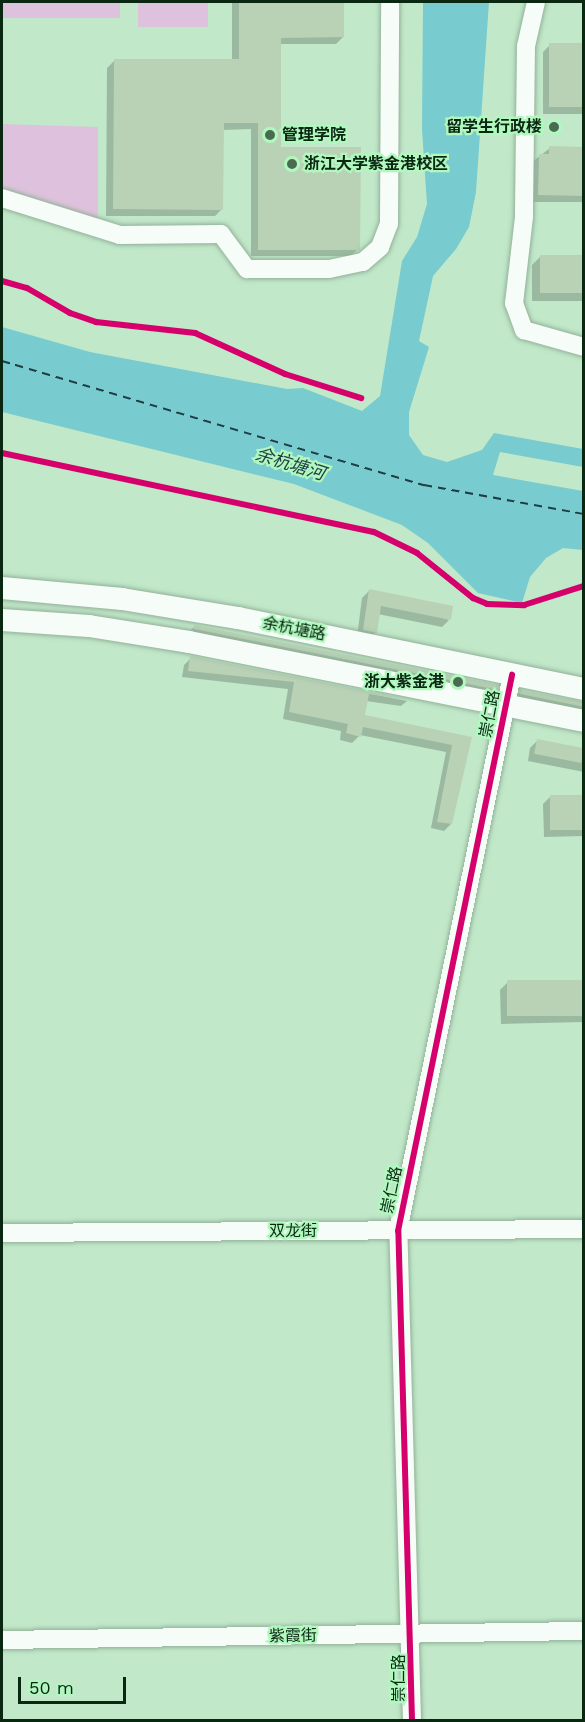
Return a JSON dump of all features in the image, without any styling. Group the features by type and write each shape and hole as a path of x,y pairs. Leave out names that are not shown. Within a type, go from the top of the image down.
{"main road":[{"name":"余杭塘路","path":"2,588 122,599 238,618 447,658 512,675 584,689"},
{"name":"余杭塘路","path":"2,620 89,626 189,642 584,721"}],"street":[{"path":"2,198 120,235 222,234 247,269 329,269 363,262 380,247 389,224 390,2"},
{"path":"536,2 526,46 524,217 514,303 524,330 584,347"},
{"name":"崇仁路","path":"412,1720 412,1634 398,1231 512,675"},
{"name":"双龙街","path":"2,1233 584,1229"},
{"name":"紫霞街","path":"2,1640 584,1631"}],"shaded area":[{"path":"2,2 120,2 120,18 2,18"},
{"path":"138,2 208,2 208,27 138,27"},
{"path":"2,124 98,127 98,220 2,190"}],"water":[{"name":"余杭塘河","path":"423,2 489,2 476,192 469,227 456,249 433,276 419,341 429,347 409,412 409,435 423,455 447,462 482,450 494,433 583,449 583,467 500,452 493,475 583,491 583,550 563,548 546,558 530,577 522,603 478,593 428,543 402,525 294,484 2,412 2,327 90,352 287,389 303,388 362,411 380,396 402,261 417,237 427,204 422,129"}],"building":[{"name":"管理学院","path":"239,2 344,2 344,37 281,38 281,147 361,147 360,250 258,250 258,123 224,123 223,210 113,209 114,59 239,59"},
{"path":"549,43 584,43 584,107 549,107"},
{"name":"留学生行政楼","path":"549,146 584,147 584,196 538,195 539,154 549,154"},
{"path":"540,255 584,255 584,293 540,293"},
{"path":"369,589 453,606 451,620 381,606 377,633 363,630"},
{"path":"194,625 498,685 497,690 194,629"},
{"path":"190,656 410,700 369,694 365,715 472,737 452,824 437,822 452,745 363,727 361,737 346,733 348,724 289,712 294,682 188,671"},
{"path":"520,690 584,702 584,707 520,694"},
{"path":"537,739 584,748 581,763 534,754"},
{"path":"550,795 584,795 584,830 550,830"},
{"path":"507,980 584,980 584,1016 507,1016"}],"ferry route":[{"path":"2,361 424,485 584,514"}],"cycle path":[{"path":"2,281 27,288 70,313 96,322 195,333 285,374 361,398"},
{"path":"2,453 374,532 417,553 473,598 487,604 524,605 584,586"},
{"path":"412,1720 398,1231 512,675"}],"place":[{"name":"留学生行政楼","path":"554,127"},
{"name":"管理学院","path":"270,135"},
{"name":"浙江大学紫金港校区","path":"292,164"},
{"name":"浙大紫金港","path":"458,682"}]}
